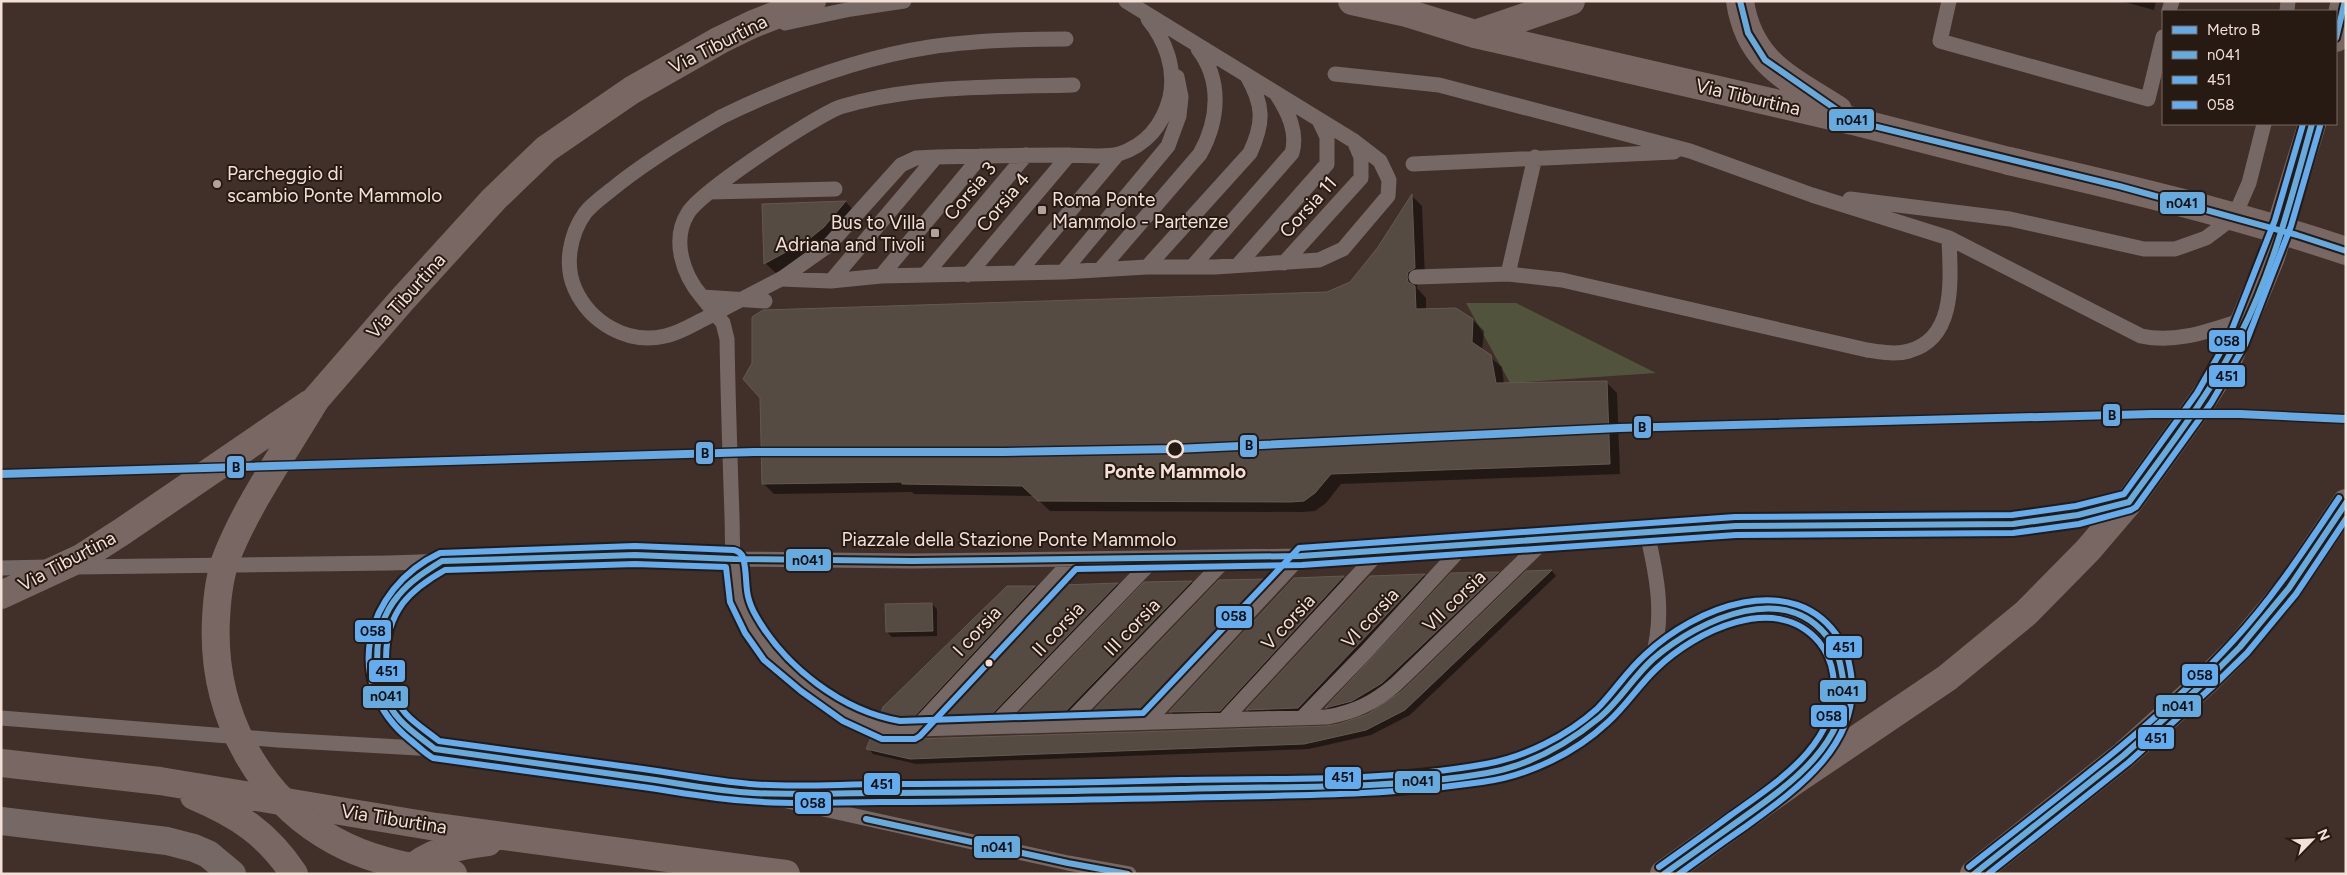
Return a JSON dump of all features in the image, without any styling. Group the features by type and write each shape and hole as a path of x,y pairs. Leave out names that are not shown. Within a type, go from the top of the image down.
{"main road":[{"name":"Via Tiburtina","path":"1,595 88,554 316,399 401,301 494,199 546,149 632,90 720,40 812,1"},
{"name":"Via Tiburtina","path":"1352,1 1398,7 1475,34 1853,121 2009,161 2127,188 2297,234 2346,251"},
{"path":"1475,34 1571,1"},
{"path":"1740,1 1748,33 1755,48 1765,60 1853,121"},
{"path":"2337,34 2344,4"},
{"path":"1664,874 1790,784 1935,687 1995,640 2067,574 2129,502 2216,380 2247,318 2283,223 2312,125"},
{"path":"316,399 259,493 226,557 216,600 215,630 221,693 227,712 247,754 264,779 299,816 346,846 371,857 400,866 453,874"},
{"path":"1974,874 2124,755 2206,681 2240,647 2289,588 2346,503"},
{"name":"Via Tiburtina","path":"1,763 160,781 436,827 786,874"},
{"path":"160,781 244,820 274,846 294,874"},
{"path":"405,874 417,862 436,853 455,847 519,838"}],"street":[{"path":"1,821 167,841 194,848 226,868"}],"lane":[{"path":"720,40 816,16 904,1"},
{"path":"781,279 831,281 881,276 1063,272 1147,267 1284,263 1320,260 1342,249 1388,196 1388,180 1380,161 1354,141 1126,1"},
{"path":"1063,272 1168,146 1179,116 1181,97 1174,66 1165,45 1146,16 1126,1"},
{"path":"1949,1 1940,41 2148,99 2162,41"},
{"path":"1066,39 988,41 929,47 902,53 814,77 770,94 721,117 656,157 621,182 585,213 576,230 570,252 572,282 580,299 590,314 607,327 634,335 659,337 680,331 797,270 829,245 901,165 916,158 936,156 1117,154 1147,140 1163,116 1171,92 1172,76 1165,45"},
{"path":"1100,270 1200,154 1207,141 1213,120 1215,85 1212,72 1193,43"},
{"path":"1335,74 1439,85 1690,151 1812,195 1949,238 2141,336 2164,339 2187,336 2247,318"},
{"path":"1147,267 1250,154 1260,133 1261,115 1258,99 1247,76"},
{"path":"1073,85 961,88 885,97 839,107 788,138 708,192 687,214 680,244 686,274 723,322 727,339 734,559 738,599 760,641 784,666 824,698 860,720 884,730 1302,718"},
{"path":"1192,267 1292,153 1293,134 1290,118 1277,94"},
{"path":"1238,265 1327,164 1329,148 1327,137 1319,120"},
{"path":"1812,195 2010,219 2144,249 2175,248 2206,238 2230,220 2238,208 2249,183 2264,125"},
{"name":"Corsia 11","path":"1284,263 1361,178 1361,157 1354,141"},
{"path":"1413,164 1690,151"},
{"path":"1018,273 1117,154"},
{"name":"Corsia 3","path":"925,275 1026,155"},
{"name":"Corsia 4","path":"968,275 1069,155"},
{"path":"831,281 936,156"},
{"path":"881,276 981,156"},
{"path":"1508,274 1536,158"},
{"path":"708,192 835,189"},
{"path":"1416,277 1508,274 1593,286 1867,350 1910,351 1924,343 1936,331 1948,311 1950,284 1949,238"},
{"path":"702,297 766,301"},
{"name":"Piazzale della Stazione Ponte Mammolo","path":"1,568 442,561 635,555 734,559 1072,560 1302,556 1736,526 2013,524 2078,515 2129,502"},
{"path":"1647,533 1658,582 1659,605 1659,625 1652,660"},
{"name":"VII corsia","path":"1302,718 1327,717 1360,709 1379,699 1547,538"},
{"name":"VI corsia","path":"1302,718 1365,653 1465,544"},
{"name":"V corsia","path":"1224,720 1380,551"},
{"path":"1147,722 1302,556"},
{"name":"III corsia","path":"1066,725 1227,558"},
{"name":"I corsia","path":"914,730 1072,560"},
{"name":"II corsia","path":"992,727 1153,560"},
{"path":"435,749 400,720 388,703 379,681 377,650 386,614 397,597 418,576 442,561"},
{"path":"751,793 1013,792 1375,784 1473,775 1517,765 1561,746 1602,716 1652,660 1692,632 1716,619 1742,610 1776,608 1802,616 1814,623 1832,645 1840,661 1845,695 1836,725 1818,754 1790,784"},
{"path":"1,718 278,740 435,749 751,793 1068,863 1129,874"}],"green space":[{"path":"1466,303 1516,303 1656,373 1510,383"}],"building":[{"name":"Ponte Mammolo","path":"1412,194 1415,268 1408,272 1407,277 1408,282 1415,286 1416,309 1456,308 1473,319 1472,342 1491,355 1496,383 1607,381 1610,464 1331,474 1315,493 1304,501 1291,502 1038,501 1022,486 902,484 902,482 762,484 760,398 743,379 752,363 752,317 763,310 1327,292 1350,282 1378,247"},
{"path":"846,201 824,227 808,240 764,264 762,204"},
{"path":"1552,570 1405,710 1366,730 1304,744 910,759 866,749 872,735 884,739 912,739 1327,726 1339,724 1368,714 1402,691 1526,571"},
{"path":"1499,572 1382,683 1352,701 1325,708 1451,573"},
{"path":"1425,574 1298,708 1246,710 1370,576"},
{"path":"1344,576 1220,711 1169,712 1294,578"},
{"path":"1267,579 1143,713 1089,715 1219,580"},
{"path":"1192,581 1062,715 1015,717 1144,582"},
{"path":"1118,583 988,718 937,719 1062,585"},
{"path":"1007,586 1035,586 911,720 886,721 879,718 883,707"},
{"path":"932,603 933,631 886,632 885,604"}],"metro line":[{"name":"B","path":"1,474 754,452 1004,452 1175,449 1619,428 2152,414 2240,414 2346,419"}],"transit line":[{"name":"n041","path":"1740,1 1748,33 1765,60 1853,121 2119,186 2297,235 2346,251"},
{"name":"n041","path":"2337,34 2345,1"},
{"name":"058","path":"1659,867 1769,788 1804,757 1818,739 1828,720 1833,698 1833,674 1828,657 1822,646 1801,627 1781,619 1759,618 1736,622 1713,630 1672,655 1650,675 1615,716 1581,744 1533,769 1499,779 1444,787 1367,793 1027,801 815,803 722,799 433,758 409,739 388,716 374,691 369,665 370,638 379,613 394,589 414,569 440,553 635,546 734,550 743,557 749,600 768,635 783,653 817,684 857,708 878,716 900,721 1143,713 1299,548 1735,517 2012,515 2076,506 2124,494 2197,393 2229,337 2275,220 2303,125"},
{"name":"n041","path":"2129,502 2202,400 2240,335 2263,284 2272,258 2312,125"},
{"name":"451","path":"1679,874 1765,813 1804,781 1835,744 1846,723 1851,699 1851,674 1844,648 1840,640 1820,618 1797,605 1771,600 1744,602 1716,610 1690,623 1666,638 1645,655 1597,709 1585,719 1559,736 1530,751 1501,761 1448,770 1334,778 767,785 723,781 439,741 417,725 397,702 391,689 388,674 387,644 395,615 403,603 422,585 445,570 635,564 726,567 730,602 745,633 764,660 801,691 843,721 882,739 915,739 920,736 1076,569 1302,565 1736,535 2013,533 2079,524 2136,507 2211,403 2245,345 2291,226 2320,126"},
{"name":"058","path":"1969,867 2106,759 2172,702 2203,672 2262,607 2339,498"},
{"name":"n041","path":"1664,874 1774,795 1811,762 1826,744 1837,724 1843,702 1843,679 1840,661 1833,645 1815,624 1793,612 1770,609 1744,611 1719,619 1695,630 1672,644 1653,659 1606,712 1587,728 1546,753 1502,770 1450,778 1374,785 993,792 801,794 741,792 435,749 404,724 390,707 383,692 379,676 378,642 382,625 398,596 413,581 442,561 635,555 734,559 912,561 1301,556 1736,526 2013,524 2078,515 2129,502"},
{"name":"n041","path":"1974,874 2124,755 2206,681 2240,647 2289,588 2346,503"},
{"name":"451","path":"1988,874 2129,762 2247,653 2296,594 2346,519"},
{"name":"n041","path":"866,819 1068,863 1128,874"}],"place":[{"name":"Parcheggio di scambio Ponte Mammolo","path":"217,184"},
{"name":"Roma Ponte Mammolo - Partenze","path":"1042,210"},
{"name":"Bus to Villa Adriana and Tivoli","path":"935,233"},
{"name":"Ponte Mammolo","path":"1175,449"}]}
